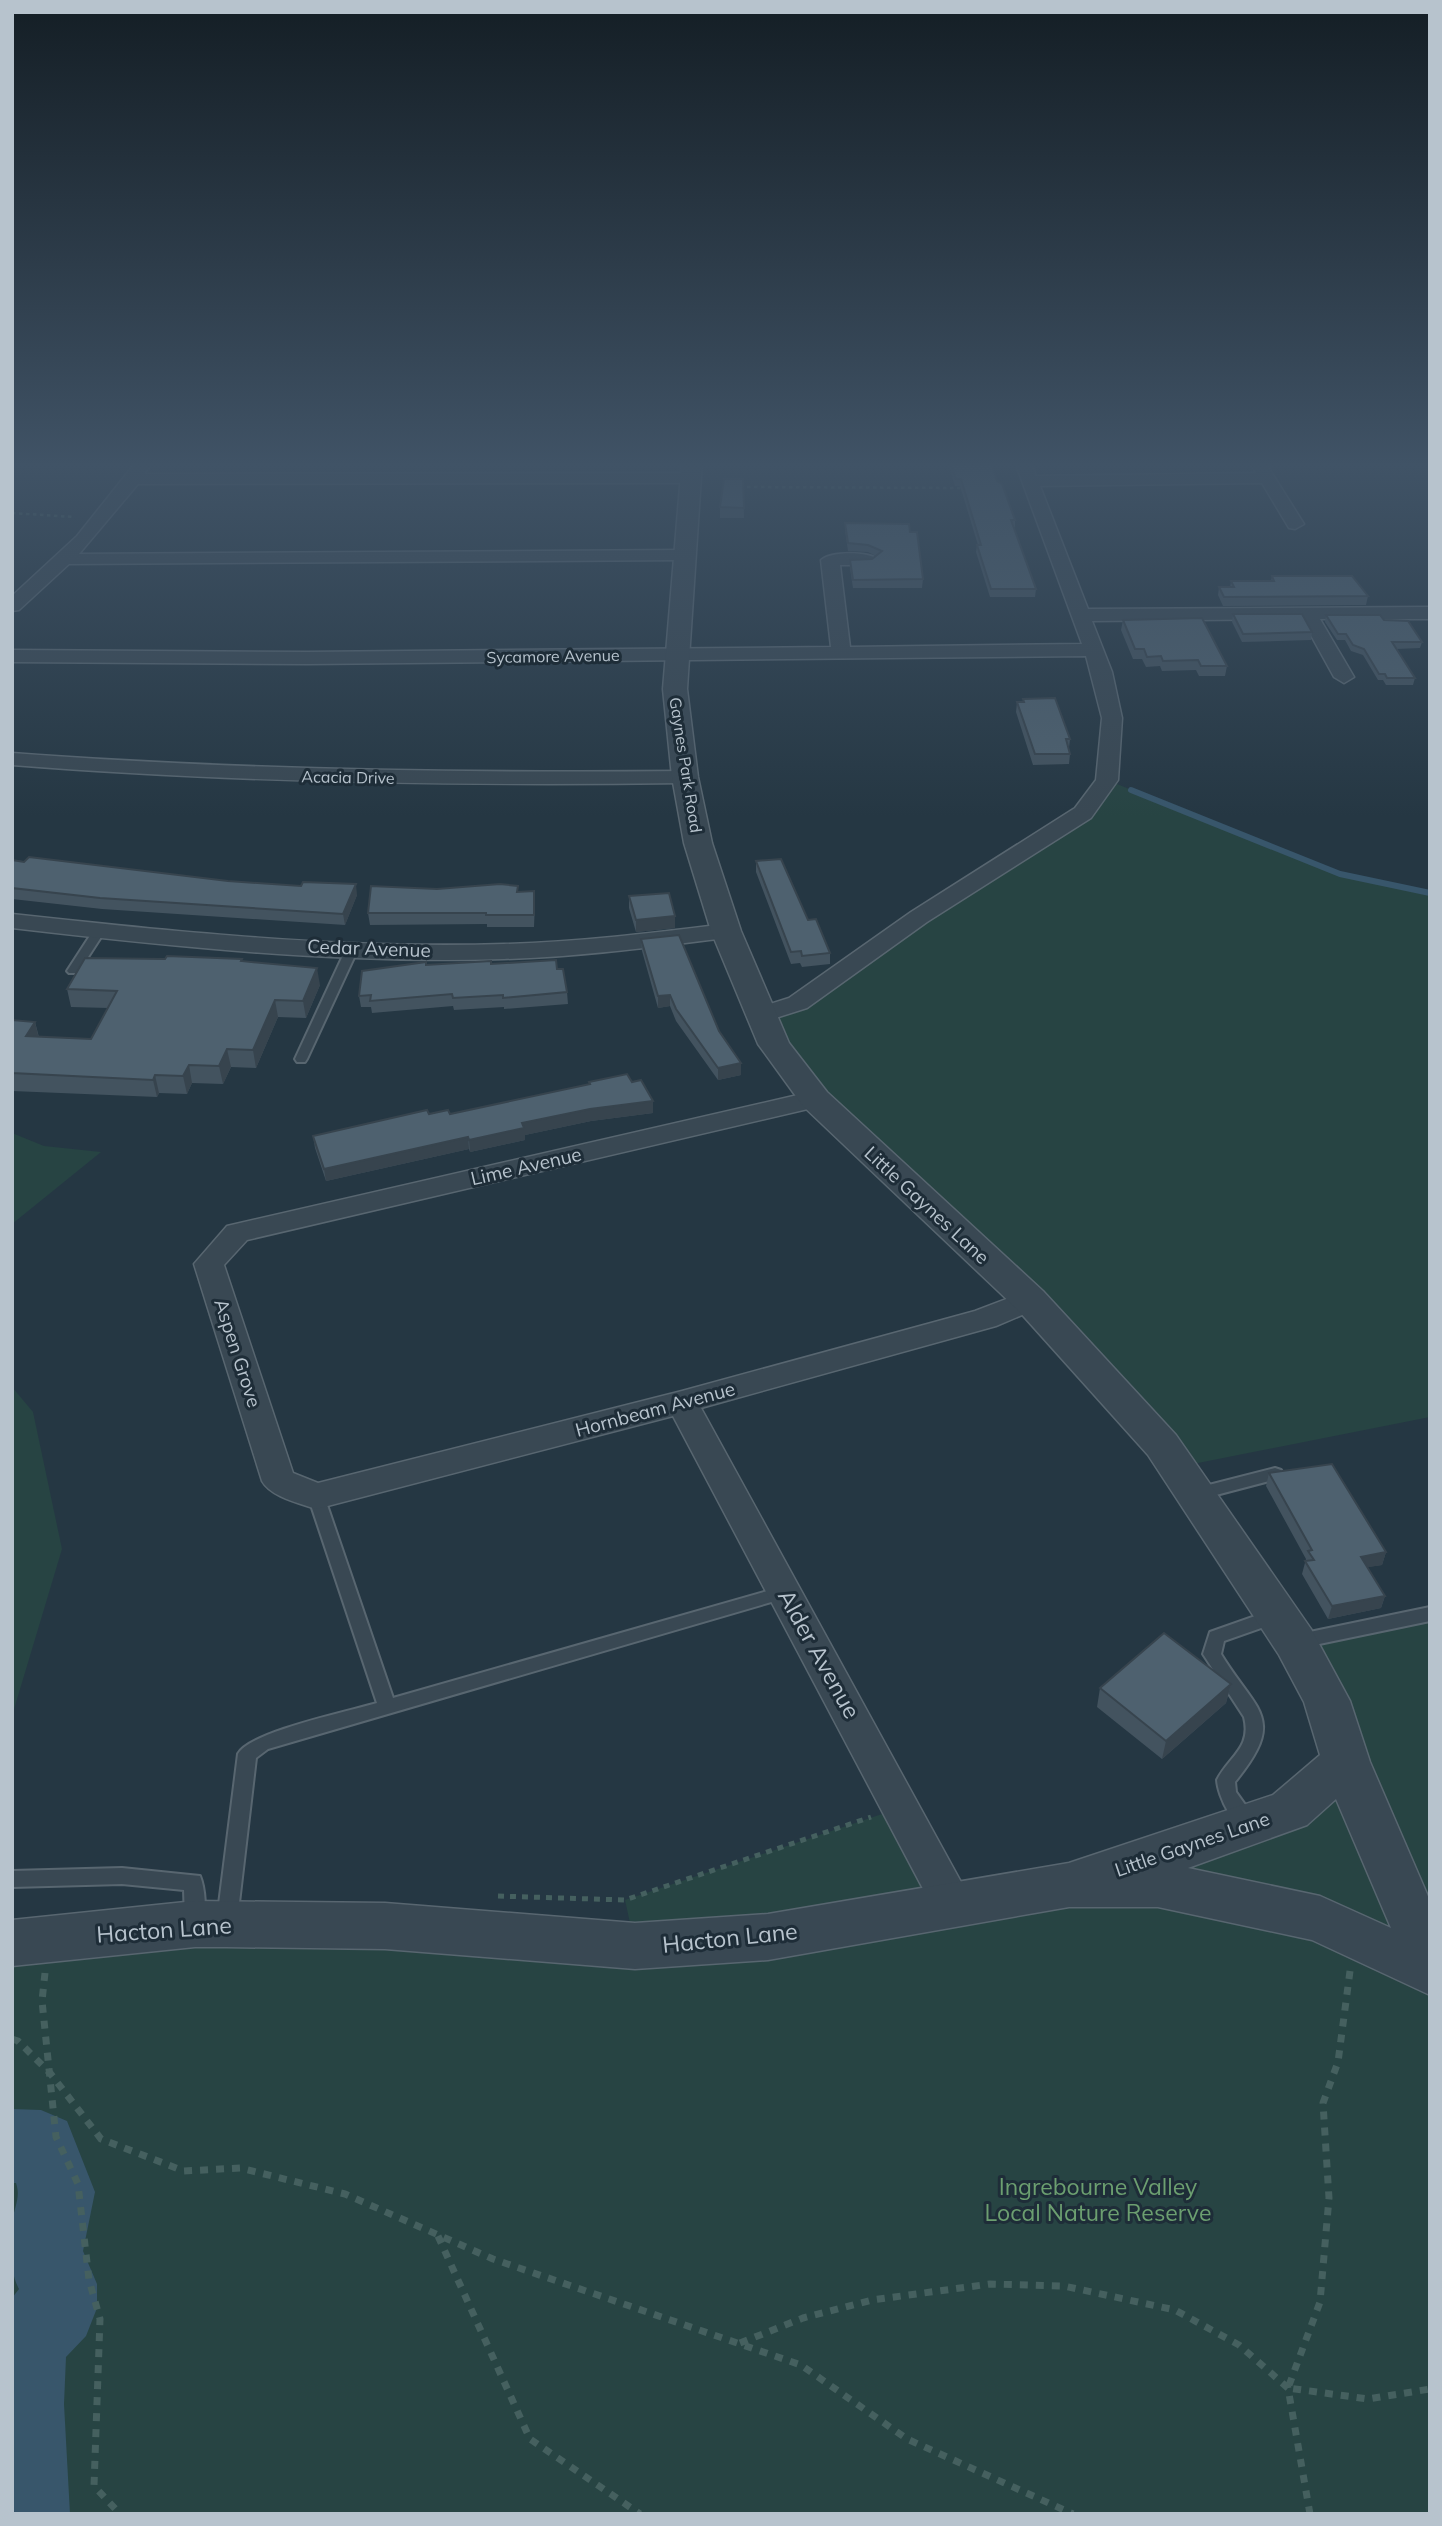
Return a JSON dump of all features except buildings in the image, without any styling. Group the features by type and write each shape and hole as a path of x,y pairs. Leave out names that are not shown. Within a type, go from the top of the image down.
{"street":[{"path":"12,606 42,580"},
{"name":"Gaynes Park Road","path":"682,580 675,689 685,777 698,843 726,931 760,1015"},
{"path":"832,580 841,653"},
{"path":"760,1015 797,1003 919,917 1083,813 1091,804 1107,780 1112,747 1112,718 1095,650 1069,580"},
{"path":"1083,615 1430,613"},
{"path":"1308,614 1344,677"},
{"name":"Sycamore Avenue","path":"12,656 1095,650"},
{"name":"Acacia Drive","path":"12,759 211,774 380,778 685,777"},
{"name":"Cedar Avenue","path":"12,921 99,931 352,948 474,952 576,948 726,931"},
{"name":"Little Gaynes Lane","path":"760,1015 780,1053 815,1100 1030,1300 1162,1445 1286,1629 1327,1701 1346,1762 1290,1810 1252,1826 1069,1885"},
{"name":"Lime Avenue","path":"237,1233 815,1100"},
{"name":"Aspen Grove","path":"237,1233 209,1265 279,1481 316,1496"},
{"name":"Hornbeam Avenue","path":"316,1496 682,1402 985,1319 1030,1300"},
{"name":"Alder Avenue","path":"682,1402 953,1906"},
{"path":"1346,1762 1380,1849 1430,1956"},
{"name":"Hacton Lane","path":"31,1941 211,1924 385,1926 635,1947 768,1937 1069,1885 1158,1885 1231,1898 1320,1919 1430,1970"}],"lane":[{"path":"73,971 99,931"},
{"path":"301,1059 352,948"},
{"path":"1197,1494 1275,1474"},
{"path":"316,1496 387,1707"},
{"path":"211,1924 247,1754 263,1743 785,1591"},
{"path":"1252,1826 1233,1805 1227,1794 1226,1780 1249,1755 1257,1739 1254,1716 1212,1654 1216,1637 1430,1614"},
{"path":"12,1879 122,1876 193,1882 211,1924"}],"path":[{"path":"488,1895 625,1900 902,1808"},
{"path":"1310,2514 1288,2388 1320,2302 1329,2198 1323,2103 1338,2062 1355,1936"},
{"path":"31,1941 42,2001 56,2137 68,2157 78,2184 89,2280 100,2319 94,2486 120,2514"},
{"path":"12,2039 50,2073 101,2139 184,2171 240,2168 345,2194 493,2259 801,2365 907,2439 1073,2514"},
{"path":"438,2235 530,2439 640,2514"},
{"path":"739,2343 803,2318 872,2300 990,2284 1064,2286 1175,2310 1239,2345 1288,2388 1368,2399 1430,2389"}],"green space":[{"path":"1107,780 1340,874 1430,893 1430,1417 1178,1467 849,1134 760,1015 798,1003 1083,813"},
{"path":"12,1133 44,1146 101,1152 12,1224"},
{"path":"12,1387 33,1412 62,1549 12,1716"},
{"name":"Ingrebourne Valley Local Nature Reserve","path":"1430,1614 1430,2514 12,2514 12,1943 635,1946 625,1900 885,1813 953,1906 1252,1826 1346,1762 1295,1642"}],"waterway":[{"path":"1131,790 1340,874 1430,893"},
{"path":"12,2146 41,2147 57,2192 43,2256 58,2284 58,2308 27,2340 23,2404 28,2514"}]}
